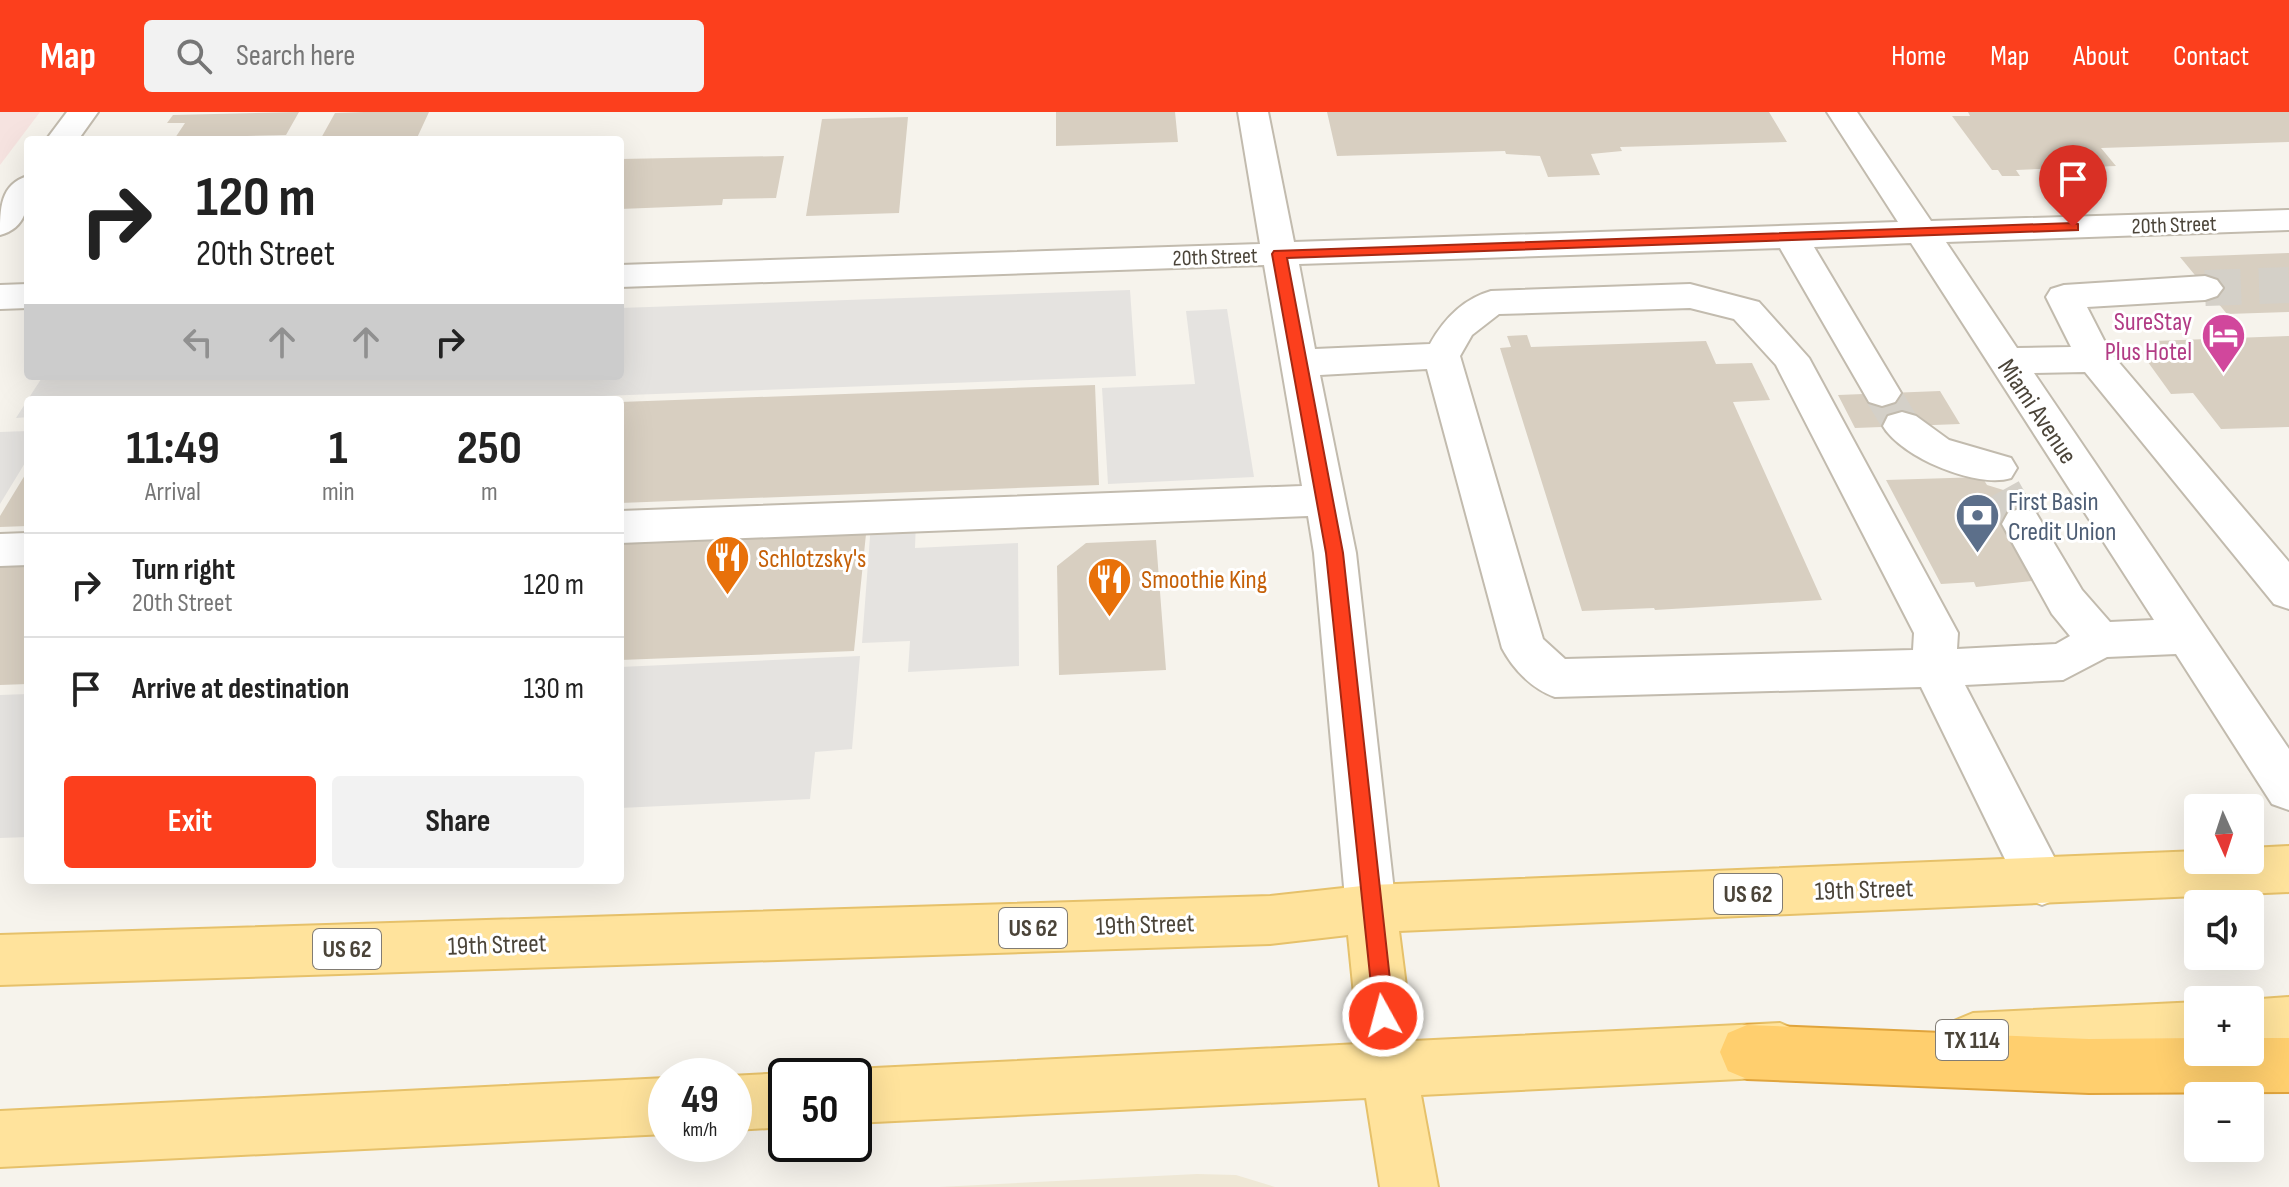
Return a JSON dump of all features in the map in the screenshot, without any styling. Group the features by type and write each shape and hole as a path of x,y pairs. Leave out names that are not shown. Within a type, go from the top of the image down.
{"highway":[{"path":"1747,1052 2089,1066 2289,1065"}],"main road":[{"name":"19th Street","path":"0,960 1254,921 1371,909 2289,869"},
{"path":"1371,909 1389,1070 1409,1187"},
{"path":"2264,1024 2289,1023"},
{"name":"TX 114","path":"1747,1052 2184,1029"},
{"path":"872,1095 1747,1052"},
{"path":"0,1139 648,1107"}],"street":[{"path":"65,136 83,112"},
{"path":"1253,112 1335,553 1371,909"},
{"name":"Miami Avenue","path":"1842,112 2289,789"},
{"path":"0,224 24,191"},
{"name":"20th Street","path":"624,276 2289,220"},
{"path":"1791,237 1882,393"},
{"path":"1666,241 1690,296"},
{"path":"2205,288 2064,297 2095,359 2289,592"},
{"path":"0,297 24,296"},
{"path":"2042,882 1934,668 1936,633 1791,358 1746,310 1690,296 1491,303 1458,327 1442,356 1524,648 1555,678 1934,668 2063,662 2100,640 2187,636"},
{"path":"1299,363 1442,356"},
{"path":"2005,361 2095,359"},
{"path":"1902,426 1936,451 2007,494 2067,602 2100,640"},
{"path":"2007,494 2015,457 2067,455"},
{"path":"624,527 1325,500"},
{"path":"0,550 24,549"}],"shaded area":[{"path":"0,112 40,112 0,165"},
{"path":"1130,290 1136,376 600,396 30,396 40,380 624,380 624,308"},
{"path":"1227,309 1254,477 1108,484 1102,388 1195,384 1186,311"},
{"path":"24,406 24,417 16,418"},
{"path":"24,431 24,465 0,504 0,432"},
{"path":"916,521 915,548 1018,543 1019,666 908,672 910,641 862,643 871,523"},
{"path":"860,656 852,749 815,752 810,799 624,808 624,667"},
{"path":"24,694 24,837 0,838 0,695"},
{"path":"1197,1174 1236,1175 1275,1187 939,1187"}],"building":[{"path":"299,112 286,135 249,136 176,136 185,123 167,123 173,115"},
{"path":"429,112 418,136 322,136 335,113"},
{"path":"1056,112 1175,112 1178,142 1056,146"},
{"path":"1327,112 1769,112 1787,142 1620,147 1622,151 1591,154 1600,175 1548,177 1540,156 1506,154 1505,151 1337,156"},
{"path":"1968,112 2289,112 2289,142 2101,148 2116,166 2016,170 2020,176 2002,176 1998,170 1992,170 1952,116 1970,116"},
{"path":"908,117 899,213 806,216 822,119"},
{"path":"784,156 776,198 723,199 722,205 624,209 624,159"},
{"name":"SureStay Plus Hotel","path":"2289,253 2289,312 2227,314 2180,257"},
{"path":"1527,335 1531,347 1706,341 1716,364 1752,363 1770,400 1733,402 1822,600 1582,611 1500,348 1511,347 1507,336"},
{"name":"SureStay Plus Hotel","path":"2289,336 2289,427 2221,429 2193,393 2171,394 2145,358 2166,357 2154,341"},
{"path":"1095,385 1099,485 624,503 624,402"},
{"path":"1940,391 1960,424 1855,428 1838,395"},
{"path":"24,477 24,526 0,527 0,516"},
{"name":"First Basin Credit Union","path":"1982,477 1987,485 2033,499 2041,511 2013,530 2042,580 1976,587 1974,582 1941,584 1886,480"},
{"path":"866,534 854,651 624,660 624,543"},
{"name":"Smoothie King","path":"1156,540 1166,670 1059,675 1057,566 1086,543"},
{"path":"24,565 24,684 0,685 0,566"}],"tunnel":[{"path":"2205,288 2289,285"},
{"path":"1882,393 1902,426"},
{"path":"2003,490 2022,524"}],"place":[{"name":"SureStay Plus Hotel","path":"2223,375"},
{"name":"First Basin Credit Union","path":"1977,555"},
{"name":"Schlotzsky's","path":"727,597"},
{"name":"Smoothie King","path":"1110,618"}],"route":[{"path":"1383,1016 1335,553 1279,254 2073,227"}]}
